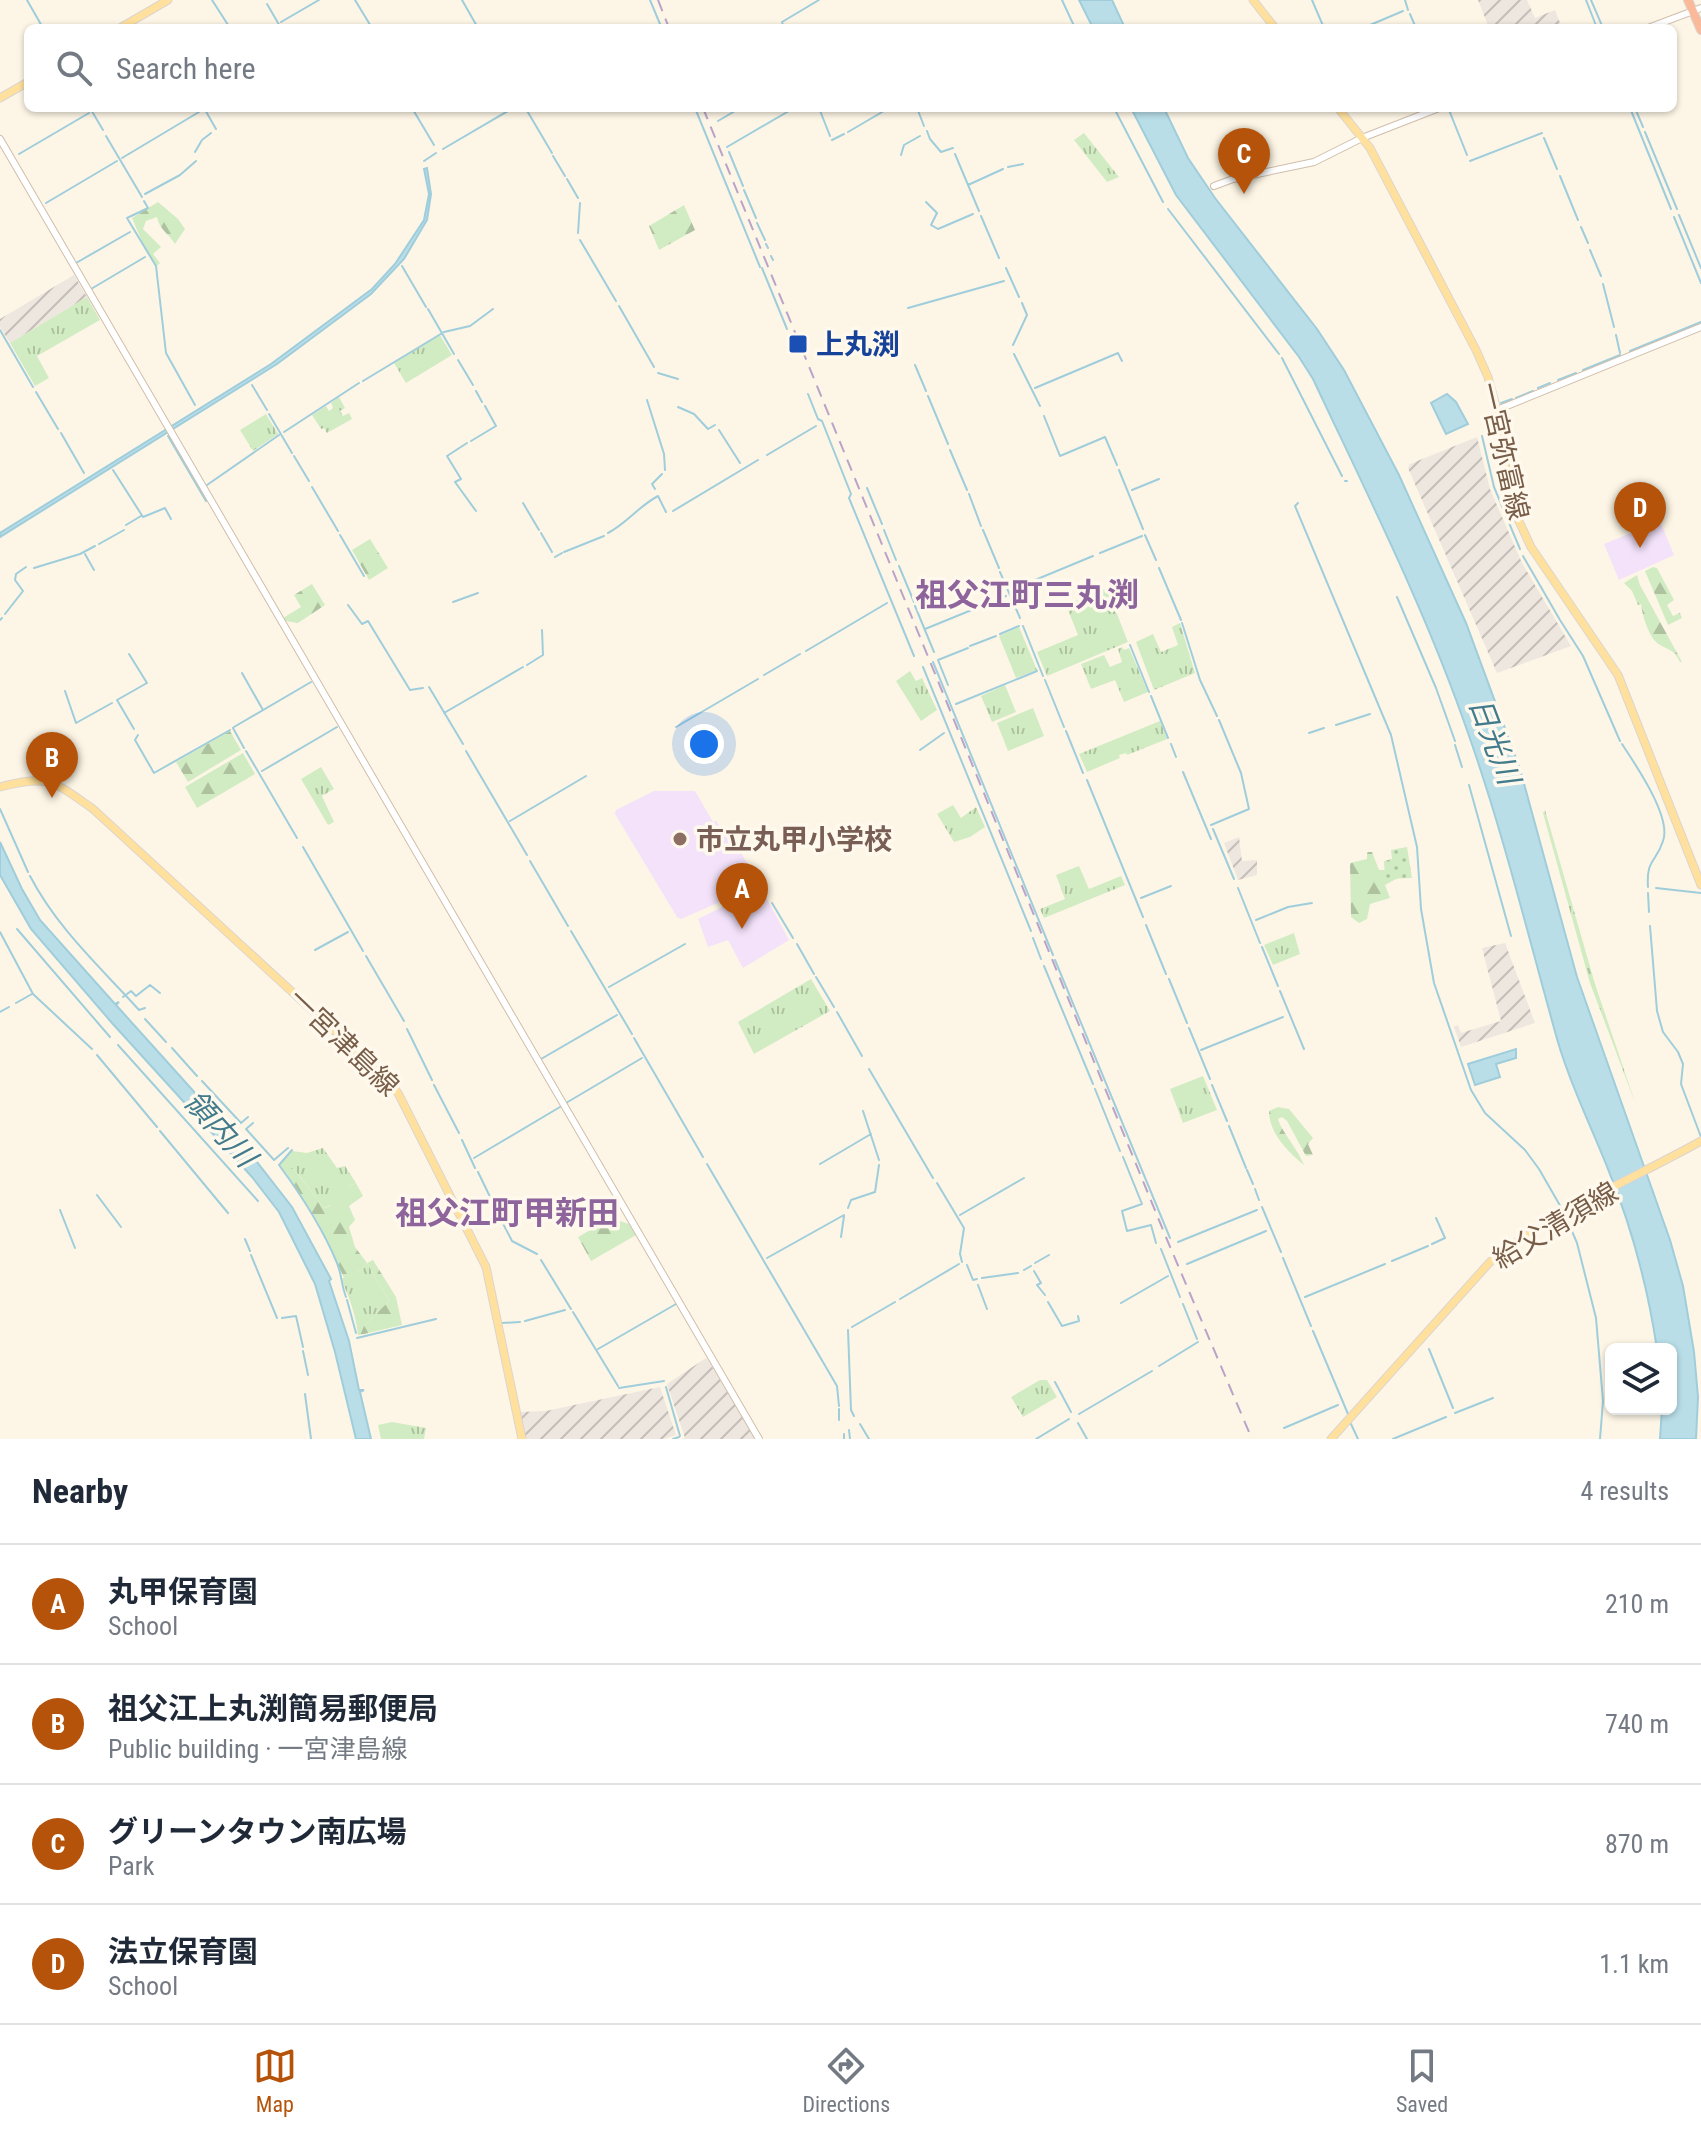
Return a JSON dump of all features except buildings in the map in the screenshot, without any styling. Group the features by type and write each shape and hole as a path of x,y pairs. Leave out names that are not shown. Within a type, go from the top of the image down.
{"highway":[{"path":"1688,0 1697,10 1701,30"}],"main road":[{"path":"127,24 168,0"},
{"path":"1253,0 1272,24"},
{"path":"0,98 24,84"},
{"name":"一宮弥富線","path":"1341,112 1370,148 1476,350 1488,377 1497,410 1509,488 1520,525 1531,547 1618,675 1701,885"},
{"name":"一宮津島線","path":"0,787 44,780 93,809 388,1080 398,1093 486,1267 522,1439"},
{"name":"給父清須線","path":"1331,1439 1490,1262 1519,1240 1701,1141"}],"street":[{"path":"1659,24 1697,10"},
{"path":"1214,186 1314,162 1362,138 1429,112"},
{"path":"0,139 759,1439"},
{"path":"1497,410 1701,327"}],"shaded area":[{"path":"1478,0 1527,0 1535,18 1555,10 1560,24 1487,24"},
{"path":"74,275 87,297 10,343 0,327 0,319"},
{"path":"1477,437 1490,489 1522,563 1571,646 1497,673 1408,468 1410,464"},
{"path":"1660,521 1674,555 1619,580 1604,544"},
{"name":"市立丸甲小学校","path":"654,791 695,791 713,822 716,821 743,856 757,881 754,887 681,919 677,917 615,814 616,810"},
{"path":"1239,837 1242,861 1257,860 1257,875 1238,880 1224,843"},
{"path":"761,888 789,940 743,968 728,940 708,947 698,919"},
{"path":"1505,943 1535,1023 1461,1047 1454,1027 1458,1025 1461,1033 1501,1021 1482,948"},
{"path":"706,1358 756,1439 683,1439 667,1384"},
{"path":"660,1387 676,1435 664,1439 524,1439 521,1412 546,1411"}],"green space":[{"path":"1084,133 1119,177 1107,182 1074,140"},
{"path":"158,202 185,229 175,244 157,217 146,221 143,229 161,247 153,254 160,263 157,266 146,251 132,218"},
{"path":"684,205 695,230 659,250 649,226"},
{"path":"87,297 100,320 37,356 49,378 35,386 10,343"},
{"path":"440,335 452,355 406,383 394,363"},
{"path":"339,397 345,408 340,411 343,416 349,413 352,419 327,433 312,415 326,406 329,411 333,408 331,403"},
{"path":"266,414 278,434 253,451 240,430"},
{"path":"370,539 388,568 369,580 352,550"},
{"path":"1657,568 1674,600 1667,605 1673,616 1680,613 1682,618 1668,625 1645,571"},
{"path":"1637,575 1682,662 1672,651 1656,642 1644,619 1641,604 1638,605 1632,591 1624,583"},
{"path":"312,584 325,605 298,623 285,621 283,618 301,607 294,595"},
{"path":"1105,589 1128,642 1047,676 1037,652 1078,635 1066,605"},
{"path":"1180,623 1195,673 1154,690 1136,642 1153,634 1161,652 1178,645 1172,627"},
{"path":"1019,627 1037,670 1016,678 999,636"},
{"path":"1122,647 1124,650 1129,648 1148,692 1124,702 1115,680 1091,689 1081,664 1104,655 1110,667 1122,662 1118,649"},
{"path":"910,671 916,681 922,678 937,710 921,721 896,681"},
{"path":"1005,685 1016,712 992,722 981,696"},
{"path":"1033,708 1044,736 1008,751 997,723"},
{"path":"1160,721 1167,739 1127,755 1119,755 1120,758 1087,772 1079,754"},
{"path":"230,731 241,750 188,782 176,762"},
{"path":"243,753 255,774 197,808 185,787"},
{"path":"321,767 334,789 322,796 334,822 328,825 301,779"},
{"path":"953,805 961,818 976,807 985,827 970,837 954,842 937,814"},
{"path":"1545,810 1595,984 1636,1105 1590,983 1543,813"},
{"path":"1407,847 1412,878 1385,879 1384,861 1392,859 1391,850"},
{"path":"1367,852 1372,852 1379,870 1400,877 1385,885 1390,898 1370,904 1367,919 1359,923 1351,917 1350,863 1367,859"},
{"path":"1079,866 1089,889 1121,876 1125,885 1044,918 1040,909 1065,899 1056,875"},
{"path":"1294,933 1300,954 1273,965 1264,945"},
{"path":"811,979 830,1011 754,1054 738,1022"},
{"path":"1203,1076 1217,1110 1183,1123 1170,1089"},
{"path":"1278,1107 1289,1109 1313,1138 1308,1144 1313,1155 1306,1156 1287,1121 1282,1117 1278,1119 1304,1165 1286,1148 1272,1127 1269,1111"},
{"path":"323,1148 337,1168 345,1166 356,1183 347,1187 347,1197 324,1208 294,1169 286,1173 280,1165 292,1151 307,1153"},
{"path":"293,1168 324,1208 330,1206 332,1198 347,1197 347,1187 356,1183 363,1196 349,1206 355,1220 349,1227 355,1247 367,1263 363,1269 344,1278 319,1224 286,1173"},
{"path":"611,1218 629,1224 636,1235 591,1261 578,1237"},
{"path":"373,1260 396,1297 402,1325 360,1335 364,1326 389,1301 367,1263"},
{"path":"367,1263 389,1301 358,1335 342,1281 363,1269"},
{"path":"1040,1380 1047,1380 1057,1397 1023,1417 1011,1397"},
{"path":"392,1422 426,1428 424,1439 381,1439 378,1425"}],"water":[{"path":"1079,0 1112,0 1123,24 1091,24"},
{"name":"日光川","path":"1133,112 1166,112 1188,158 1215,198 1317,329 1344,370 1399,475 1466,623 1520,769 1577,977 1670,1240 1683,1286 1698,1397 1696,1439 1660,1439 1662,1415 1677,1415 1677,1343 1656,1343 1644,1280 1624,1212 1565,1064 1503,843 1452,688 1375,510 1313,379 1176,195"},
{"path":"427,168 431,194 427,220 404,259 371,294 277,364 0,537 0,533 271,364 372,289 395,264 424,220 429,194 424,169"},
{"path":"1447,394 1456,402 1468,424 1446,434 1431,403"},
{"name":"領内川","path":"0,842 40,920 115,1004 119,1002 116,1005 223,1124 232,1130 292,1207 331,1279 329,1281 349,1341 359,1390 364,1390 360,1392 371,1439 356,1439 315,1284 279,1212 252,1177 31,929 0,875"},
{"path":"1516,1049 1516,1058 1496,1064 1500,1077 1475,1085 1468,1064"}],"waterway":[{"path":"27,0 41,24"},
{"path":"212,0 227,24"},
{"path":"281,22 319,0"},
{"path":"355,0 370,24"},
{"path":"462,0 476,24"},
{"path":"650,0 660,24"},
{"path":"783,24 819,0"},
{"path":"1062,0 1073,24"},
{"path":"1312,0 1322,24"},
{"path":"1405,0 1408,10"},
{"path":"1586,0 1595,24"},
{"path":"1591,0 1601,24"},
{"path":"267,4 279,24"},
{"path":"1372,24 1403,11"},
{"path":"1410,14 1414,24"},
{"path":"92,112 103,130"},
{"path":"122,158 199,112"},
{"path":"206,112 216,129"},
{"path":"414,112 434,145"},
{"path":"443,149 506,112"},
{"path":"528,112 552,153"},
{"path":"697,112 760,267"},
{"path":"718,121 733,112"},
{"path":"727,147 787,112"},
{"path":"821,112 830,136"},
{"path":"848,132 882,112"},
{"path":"919,112 924,126"},
{"path":"1116,112 1163,202"},
{"path":"1450,112 1467,155"},
{"path":"1632,112 1671,209"},
{"path":"1637,112 1643,127"},
{"path":"19,154 89,113"},
{"path":"927,131 941,152 953,148"},
{"path":"1645,132 1677,209"},
{"path":"195,152 211,133"},
{"path":"1470,161 1542,133"},
{"path":"832,140 844,134"},
{"path":"106,136 142,197"},
{"path":"901,155 904,145 920,136"},
{"path":"1544,138 1557,169"},
{"path":"729,152 743,186"},
{"path":"424,161 436,153"},
{"path":"955,154 979,211"},
{"path":"553,156 565,176"},
{"path":"46,203 117,161"},
{"path":"145,194 180,175 196,161"},
{"path":"1008,167 1023,164"},
{"path":"968,185 1003,169"},
{"path":"1560,176 1578,220"},
{"path":"567,179 578,198"},
{"path":"744,190 756,218"},
{"path":"144,201 148,208 127,218 156,266 166,353 195,405"},
{"path":"926,202 937,213 931,225 938,229 973,214"},
{"path":"578,233 580,203"},
{"path":"1168,209 1279,354"},
{"path":"1679,215 1701,268"},
{"path":"981,216 999,258"},
{"path":"1674,217 1701,283"},
{"path":"757,223 765,240"},
{"path":"1581,227 1588,243"},
{"path":"76,263 130,232"},
{"path":"580,240 616,301"},
{"path":"766,244 768,248"},
{"path":"1590,250 1601,276"},
{"path":"771,256 773,260"},
{"path":"91,289 145,257"},
{"path":"402,266 426,307"},
{"path":"762,268 787,329"},
{"path":"1006,268 1019,297"},
{"path":"908,308 1004,281"},
{"path":"1603,284 1614,327"},
{"path":"1013,345 1027,315 1022,303"},
{"path":"619,306 654,367"},
{"path":"428,309 454,354"},
{"path":"363,381 444,332 470,326 493,309"},
{"path":"1630,351 1701,322"},
{"path":"0,330 33,387"},
{"path":"1616,335 1620,353"},
{"path":"1035,388 1118,353 1122,361"},
{"path":"1014,354 1040,406"},
{"path":"1583,370 1620,355"},
{"path":"1282,358 1342,476"},
{"path":"458,360 473,385"},
{"path":"915,365 926,391"},
{"path":"658,373 678,379"},
{"path":"1558,380 1576,373"},
{"path":"284,432 359,383"},
{"path":"1538,388 1550,383"},
{"path":"252,385 267,410"},
{"path":"476,391 482,402"},
{"path":"1516,398 1533,391"},
{"path":"36,392 58,429"},
{"path":"808,394 818,419 822,421 851,494 849,498 914,656"},
{"path":"928,396 948,444"},
{"path":"1501,403 1512,399"},
{"path":"647,400 664,454 665,470"},
{"path":"471,441 496,426 485,406"},
{"path":"678,407 694,414 708,429 715,425"},
{"path":"269,414 292,453"},
{"path":"1044,416 1060,456 1105,437 1117,465"},
{"path":"767,455 816,426"},
{"path":"719,430 740,463"},
{"path":"61,433 84,473"},
{"path":"207,485 279,435"},
{"path":"168,436 206,501"},
{"path":"1482,436 1494,487 1520,549"},
{"path":"467,443 447,456 461,479 455,482 476,511"},
{"path":"950,450 967,490"},
{"path":"294,456 309,481"},
{"path":"673,511 758,460"},
{"path":"113,470 143,517 165,508 171,519"},
{"path":"1119,470 1143,529"},
{"path":"655,489 652,484 662,474"},
{"path":"1132,490 1159,479"},
{"path":"312,487 338,531"},
{"path":"867,488 882,524"},
{"path":"969,494 981,526"},
{"path":"608,533 658,496 666,512"},
{"path":"523,503 539,530"},
{"path":"1298,503 1295,506 1391,735 1417,847 1421,909 1434,983 1471,1090 1485,1113 1525,1150 1562,1209"},
{"path":"126,525 141,516"},
{"path":"99,544 124,530"},
{"path":"884,530 896,560"},
{"path":"983,530 999,568"},
{"path":"541,533 552,552"},
{"path":"340,535 364,576"},
{"path":"1145,535 1156,560"},
{"path":"564,552 604,536"},
{"path":"1100,553 1142,536"},
{"path":"34,568 80,554 95,546"},
{"path":"555,557 562,553"},
{"path":"85,554 94,570"},
{"path":"1011,590 1093,556"},
{"path":"1523,556 1583,656 1620,741"},
{"path":"899,566 914,602"},
{"path":"5,614 23,591 15,580 16,574 26,567"},
{"path":"1159,568 1181,620"},
{"path":"1000,572 1020,618"},
{"path":"453,602 478,593"},
{"path":"925,629 1006,596"},
{"path":"1397,597 1455,741"},
{"path":"806,651 887,603"},
{"path":"348,605 362,624 368,621 410,690 423,688"},
{"path":"915,606 934,652"},
{"path":"1182,623 1200,680 1217,716"},
{"path":"1000,634 1019,626"},
{"path":"1023,626 1043,676"},
{"path":"527,665 543,655 542,630"},
{"path":"970,646 996,636"},
{"path":"1130,645 1149,692"},
{"path":"948,685 938,660 968,648"},
{"path":"129,654 147,683 117,700 134,729"},
{"path":"764,675 800,654"},
{"path":"933,662 1053,955"},
{"path":"444,713 523,667"},
{"path":"923,667 1031,931"},
{"path":"956,704 1037,671"},
{"path":"242,673 263,710"},
{"path":"676,727 758,679"},
{"path":"1045,680 1064,727"},
{"path":"234,727 311,682"},
{"path":"429,687 463,744"},
{"path":"65,691 76,723 112,703"},
{"path":"1151,696 1168,738"},
{"path":"1336,725 1370,714"},
{"path":"1211,825 1249,809 1241,773 1219,720"},
{"path":"262,771 337,727"},
{"path":"233,728 244,748"},
{"path":"1309,733 1324,728"},
{"path":"138,735 135,740 154,773 230,730"},
{"path":"1066,731 1083,773"},
{"path":"920,750 944,733"},
{"path":"1171,744 1176,757"},
{"path":"1622,744 1651,791 1662,819 1663,841 1650,866 1648,887"},
{"path":"1455,745 1462,767"},
{"path":"246,751 297,838"},
{"path":"466,751 527,855"},
{"path":"1183,772 1211,839"},
{"path":"510,821 586,776"},
{"path":"1087,780 1143,917"},
{"path":"1469,785 1511,936"},
{"path":"0,809 28,872"},
{"path":"1213,829 1234,879"},
{"path":"303,847 363,951"},
{"path":"530,861 568,926"},
{"path":"30,876 53,913 80,946 139,1010 145,1008"},
{"path":"1141,898 1171,886"},
{"path":"1238,888 1260,943"},
{"path":"1656,888 1701,893"},
{"path":"1648,893 1649,912"},
{"path":"772,903 793,938"},
{"path":"1256,920 1288,907 1312,903"},
{"path":"1146,925 1166,974"},
{"path":"1650,926 1657,1011 1663,1032 1683,1064 1681,1084 1701,1137"},
{"path":"17,929 110,1037"},
{"path":"571,931 632,1034"},
{"path":"0,932 33,994 92,1049"},
{"path":"315,950 348,932"},
{"path":"1033,938 1041,959"},
{"path":"609,987 685,944"},
{"path":"797,944 814,974"},
{"path":"1262,947 1278,986"},
{"path":"366,956 404,1021"},
{"path":"1055,960 1170,1238"},
{"path":"1044,966 1093,1084"},
{"path":"816,977 834,1007"},
{"path":"1169,979 1187,1023"},
{"path":"123,997 131,991 136,996 150,985 160,993"},
{"path":"1280,991 1304,1049"},
{"path":"16,1003 32,994"},
{"path":"0,1012 9,1007"},
{"path":"837,1012 862,1056"},
{"path":"541,1059 617,1015"},
{"path":"1201,1050 1283,1017"},
{"path":"145,1019 166,1042"},
{"path":"1189,1028 1210,1079"},
{"path":"407,1029 432,1080"},
{"path":"634,1038 703,1157"},
{"name":"領内川","path":"118,1045 258,1201"},
{"name":"領内川","path":"172,1048 197,1076"},
{"path":"97,1055 157,1127"},
{"path":"566,1103 642,1058"},
{"path":"869,1069 933,1178"},
{"name":"領内川","path":"202,1081 241,1123 248,1117"},
{"path":"434,1085 459,1133"},
{"path":"1212,1085 1227,1121"},
{"path":"1095,1089 1120,1151"},
{"path":"474,1158 560,1107"},
{"path":"863,1111 879,1160"},
{"name":"領内川","path":"253,1123 246,1129 274,1160 288,1148"},
{"path":"1229,1126 1246,1168"},
{"path":"160,1131 228,1213"},
{"path":"820,1164 871,1134"},
{"path":"462,1140 475,1168"},
{"path":"292,1150 279,1165 325,1237 339,1267 346,1297"},
{"path":"1123,1157 1142,1204 1122,1211 1127,1231 1151,1225 1156,1243"},
{"path":"707,1164 837,1386 839,1406"},
{"path":"848,1208 851,1200 875,1192 879,1165"},
{"path":"1247,1170 1253,1184"},
{"path":"478,1172 494,1205"},
{"path":"960,1215 1024,1178"},
{"path":"937,1183 964,1228 960,1254 962,1262"},
{"path":"1255,1189 1259,1200"},
{"path":"97,1195 121,1227"},
{"path":"1262,1207 1281,1252"},
{"path":"60,1210 75,1248"},
{"path":"496,1210 512,1241 537,1254"},
{"path":"1178,1242 1257,1210"},
{"path":"767,1258 844,1215"},
{"path":"1565,1215 1577,1243 1596,1318 1603,1401 1600,1439"},
{"path":"841,1237 844,1216"},
{"path":"1432,1244 1445,1238 1436,1218"},
{"path":"1187,1264 1266,1231"},
{"path":"245,1239 250,1251"},
{"path":"1392,1261 1428,1246"},
{"path":"1161,1249 1180,1297"},
{"path":"251,1255 277,1318"},
{"path":"1035,1263 1049,1255"},
{"path":"1283,1258 1311,1326"},
{"path":"541,1260 571,1309"},
{"path":"900,1299 959,1264"},
{"path":"1305,1297 1385,1264"},
{"path":"967,1265 973,1280 977,1279"},
{"path":"1024,1270 1031,1266"},
{"path":"1034,1271 1041,1283 1037,1285 1045,1295"},
{"path":"982,1278 1018,1273"},
{"path":"1121,1303 1168,1276"},
{"path":"978,1285 987,1309"},
{"path":"347,1300 356,1333"},
{"path":"852,1327 895,1302"},
{"path":"1048,1302 1062,1326 1079,1321 1078,1316"},
{"path":"598,1349 676,1304"},
{"path":"1183,1304 1197,1339"},
{"path":"525,1321 565,1310"},
{"path":"573,1312 618,1386"},
{"path":"282,1318 296,1316 303,1347"},
{"path":"357,1338 436,1319"},
{"path":"502,1323 520,1322"},
{"path":"848,1330 851,1410 854,1416"},
{"path":"1313,1331 1348,1414"},
{"path":"1159,1366 1198,1342"},
{"path":"1429,1349 1453,1408"},
{"path":"303,1351 308,1375"},
{"path":"1079,1414 1152,1371"},
{"path":"619,1388 664,1381"},
{"path":"1055,1382 1071,1412"},
{"path":"666,1387 680,1436"},
{"path":"305,1394 311,1439"},
{"path":"1455,1413 1493,1398"},
{"path":"1284,1428 1338,1405"},
{"path":"839,1409 839,1420"},
{"path":"1393,1439 1446,1417"},
{"path":"1036,1439 1069,1419"},
{"path":"1078,1423 1087,1439"},
{"path":"860,1424 869,1439"},
{"path":"1351,1424 1358,1439"},
{"path":"849,1430 850,1439"},
{"path":"844,1434 844,1439"},
{"path":"673,1439 679,1437"}],"railway":[{"path":"658,0 667,24"},
{"path":"705,112 1168,1242 1252,1439"}],"place":[{"name":"グリーンタウン南広場","path":"1244,194"},
{"name":"上丸渕","path":"798,344"},
{"name":"法立保育園","path":"1640,548"},
{"name":"祖父江上丸渕簡易郵便局","path":"52,798"},
{"name":"市立丸甲小学校","path":"680,839"},
{"name":"丸甲保育園","path":"742,929"}],"district":[{"name":"祖父江町三丸渕","path":"1027,595"},
{"name":"祖父江町甲新田","path":"507,1213"}]}
